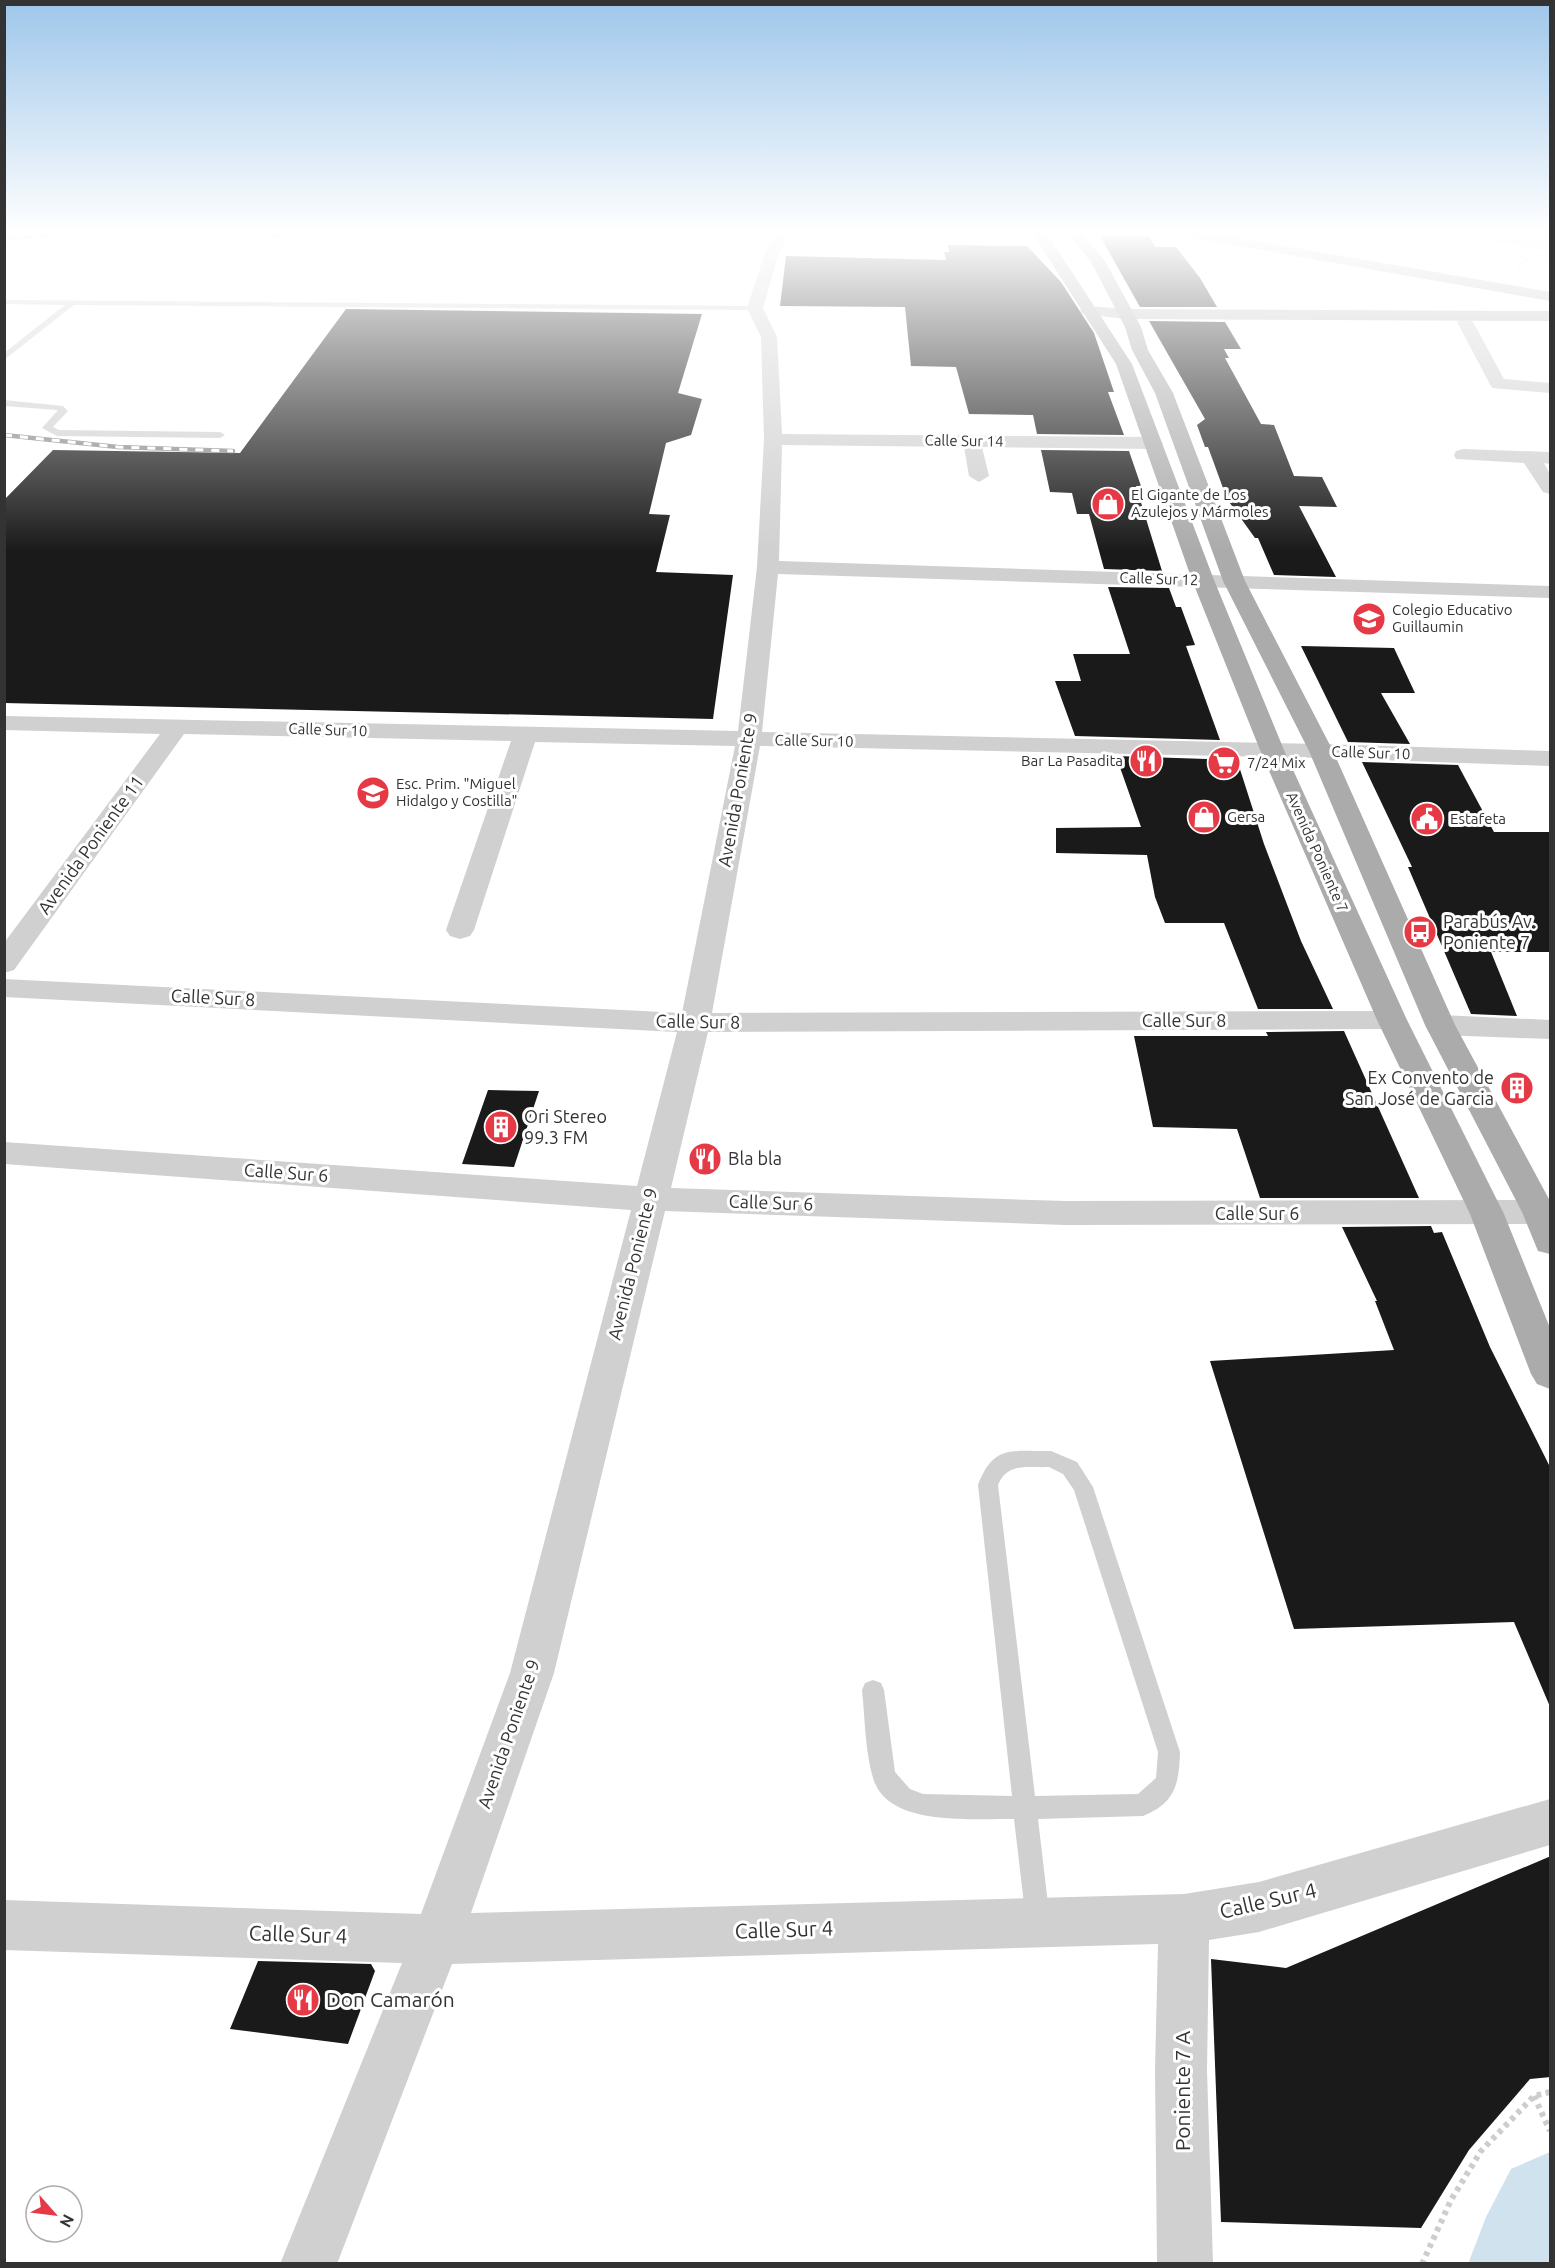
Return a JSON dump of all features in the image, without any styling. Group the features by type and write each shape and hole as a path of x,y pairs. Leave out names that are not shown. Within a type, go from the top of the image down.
{"main road":[{"name":"Avenida Poniente 7","path":"1111,340 1124,364 1203,580 1272,750 1392,1020 1487,1214 1551,1374"},
{"path":"1137,340 1140,350 1164,393 1234,581 1321,751 1440,1025 1545,1227"}],"street":[{"name":"Avenida Poniente 9","path":"308,2264 437,1939 532,1672 695,1023 749,740 768,567 773,439 769,340"},
{"path":"1475,340 1501,386 1551,388"},
{"name":"Calle Sur 14","path":"773,439 1154,443"},
{"path":"972,441 979,476"},
{"path":"1463,455 1551,458"},
{"path":"1530,457 1551,488"},
{"name":"Calle Sur 12","path":"768,567 1551,592"},
{"name":"Calle Sur 10","path":"4,723 1321,751 1551,759"},
{"name":"Avenida Poniente 11","path":"4,964 178,726"},
{"path":"460,930 525,735"},
{"name":"Calle Sur 8","path":"4,988 695,1023 1392,1020"},
{"path":"1440,1025 1551,1030"},
{"name":"Calle Sur 6","path":"4,1153 650,1199 1065,1213 1487,1214 1545,1227"},
{"name":"Calle Sur 4","path":"4,1925 437,1939 1184,1919 1259,1907 1551,1822"},
{"name":"Poniente 7 A","path":"1184,1919 1181,2070 1185,2264"}],"lane":[{"path":"4,358 26,340"},
{"path":"4,403 60,408 64,411 62,416 47,428 57,433 220,435"},
{"path":"873,1690 884,1777 902,1798 924,1805 1026,1808 1143,1805 1167,1783 1169,1752 1083,1487 1070,1468 1051,1459 1007,1460 994,1469 988,1485 1026,1808 1039,1923"}],"path":[{"path":"1422,2264 1451,2200 1481,2151 1534,2096 1551,2092"},
{"path":"1534,2096 1551,2131"}],"building":[{"path":"323,340 694,340 678,393 702,399 691,435 666,443 649,514 670,515 656,572 733,575 713,719 4,703 4,500 53,450 240,453"},
{"path":"908,340 1096,340 1114,392 1108,392 1124,435 1037,434 1033,415 969,414 956,367 911,366"},
{"path":"1160,340 1236,340 1241,349 1224,349 1229,358 1225,358 1261,424 1274,425 1294,476 1322,477 1337,507 1299,506 1336,577 1274,575 1258,538 1255,538 1227,499 1208,447 1205,447 1197,425 1205,419"},
{"path":"1041,450 1129,451 1141,486 1136,486 1162,571 1104,569 1089,514 1077,514 1072,493 1050,492"},
{"path":"1108,587 1169,588 1176,607 1181,607 1195,645 1186,646 1220,740 1075,736 1055,681 1081,681 1073,654 1130,654"},
{"path":"1301,646 1394,648 1415,693 1381,693 1410,744 1348,742"},
{"path":"1116,756 1237,760 1264,844 1301,941 1333,1009 1258,1009 1224,923 1165,923 1155,897 1147,855 1056,853 1056,828 1141,827"},
{"path":"1362,762 1458,765 1494,832 1551,832 1551,952 1491,952 1517,1016 1471,1014 1408,867 1412,867"},
{"path":"1344,1031 1419,1198 1260,1198 1237,1129 1153,1127 1134,1036 1268,1036 1266,1032"},
{"name":"Ori Stereo 99.3 FM","path":"488,1090 539,1091 514,1167 462,1164"},
{"path":"1431,1226 1434,1233 1442,1232 1490,1347 1551,1469 1551,1709 1514,1622 1294,1629 1210,1361 1394,1350 1375,1301 1377,1301 1342,1227"},
{"path":"1551,1856 1551,2077 1530,2079 1469,2150 1421,2228 1221,2222 1211,1959 1286,1968"},
{"name":"Don Camarón","path":"258,1961 371,1964 375,1971 348,2044 230,2029"}],"waterway":[{"path":"1525,2264 1526,2257 1550,2208"}],"railway":[{"path":"4,435 118,447 233,451"}],"place":[{"name":"El Gigante de Los Azulejos y Mármoles","path":"1108,504"},
{"name":"Colegio Educativo Guillaumin","path":"1369,619"},
{"name":"Bar La Pasadita","path":"1146,761"},
{"name":"7/24 Mix","path":"1224,763"},
{"name":"Esc. Prim. \"Miguel Hidalgo y Costilla\"","path":"373,793"},
{"name":"Gersa","path":"1204,817"},
{"name":"Estafeta","path":"1427,819"},
{"name":"Parabús Av. Poniente 7","path":"1420,932"},
{"name":"Ex Convento de San José de Garcia","path":"1517,1088"},
{"name":"Ori Stereo 99.3 FM","path":"501,1127"},
{"name":"Bla bla","path":"705,1159"},
{"name":"Don Camarón","path":"303,2000"}]}
